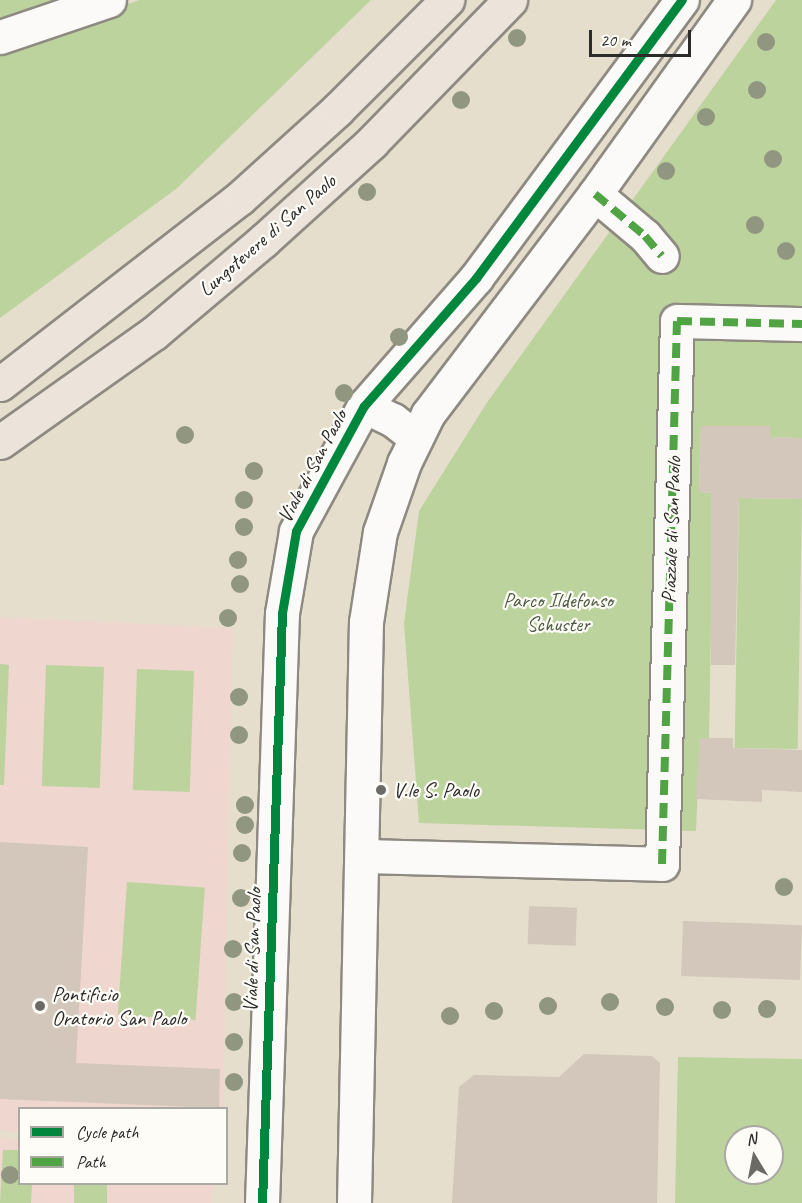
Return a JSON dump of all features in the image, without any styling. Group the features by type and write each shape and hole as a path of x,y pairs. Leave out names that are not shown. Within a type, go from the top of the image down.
{"main road":[{"path":"0,384 240,198 337,110 447,0"},
{"name":"Lungotevere di San Paolo","path":"0,442 154,333 264,241 372,142 510,0"}],"street":[{"path":"0,37 109,0"},
{"name":"Viale di San Paolo","path":"262,1203 286,579 302,515 364,406 476,278 682,0"},
{"path":"354,1203 368,593 380,532 416,438 451,381 595,194 734,0"},
{"path":"595,194 645,236 662,256"},
{"name":"Piazzale di San Paolo","path":"362,856 662,864 677,321 802,324"},
{"name":"Viale di San Paolo","path":"364,406 393,420 416,438"}],"shaded area":[{"path":"0,617 233,628 223,1107 18,1107 18,1132 0,1131"},
{"path":"0,1138 18,1139 18,1185 213,1185 212,1203 0,1203"}],"green space":[{"path":"0,0 83,0 0,30"},
{"path":"140,0 371,0 176,189 0,318 0,46"},
{"name":"Parco Ildefonso Schuster","path":"776,0 802,0 802,438 770,437 770,426 701,426 699,492 711,493 711,627 709,738 700,738 696,831 419,823 404,623 419,511 486,404"},
{"path":"739,498 802,499 798,749 735,748"},
{"path":"0,664 9,665 4,785 0,785"},
{"path":"46,665 104,667 100,788 42,786"},
{"path":"137,669 194,671 190,792 133,790"},
{"path":"127,882 205,887 196,1020 118,1015"},
{"path":"678,1057 802,1059 802,1203 675,1203"},
{"path":"3,1150 18,1150 18,1185 32,1185 31,1203 0,1203"},
{"path":"74,1185 107,1185 107,1203 74,1203"}],"building":[{"path":"701,426 770,426 770,437 802,438 802,499 739,498 735,665 711,665 711,493 699,492"},
{"path":"700,738 733,738 733,748 802,750 802,792 762,790 762,802 696,799"},
{"name":"Pontificio Oratorio San Paolo","path":"0,842 88,847 76,1063 220,1069 219,1107 0,1099"},
{"path":"529,906 577,908 576,946 528,944"},
{"path":"683,921 802,925 800,980 681,976"},
{"path":"584,1054 652,1056 660,1063 657,1203 452,1203 459,1087 474,1075 559,1077"}],"marked path":[{"path":"595,194 645,236 662,256"},
{"path":"662,864 677,321 802,324"}],"cycle path":[{"path":"262,1203 282,613 296,531 364,406 476,278 682,0"}],"place":[{"name":"V.le S. Paolo","path":"381,790"},
{"name":"Pontificio Oratorio San Paolo","path":"40,1006"}]}
